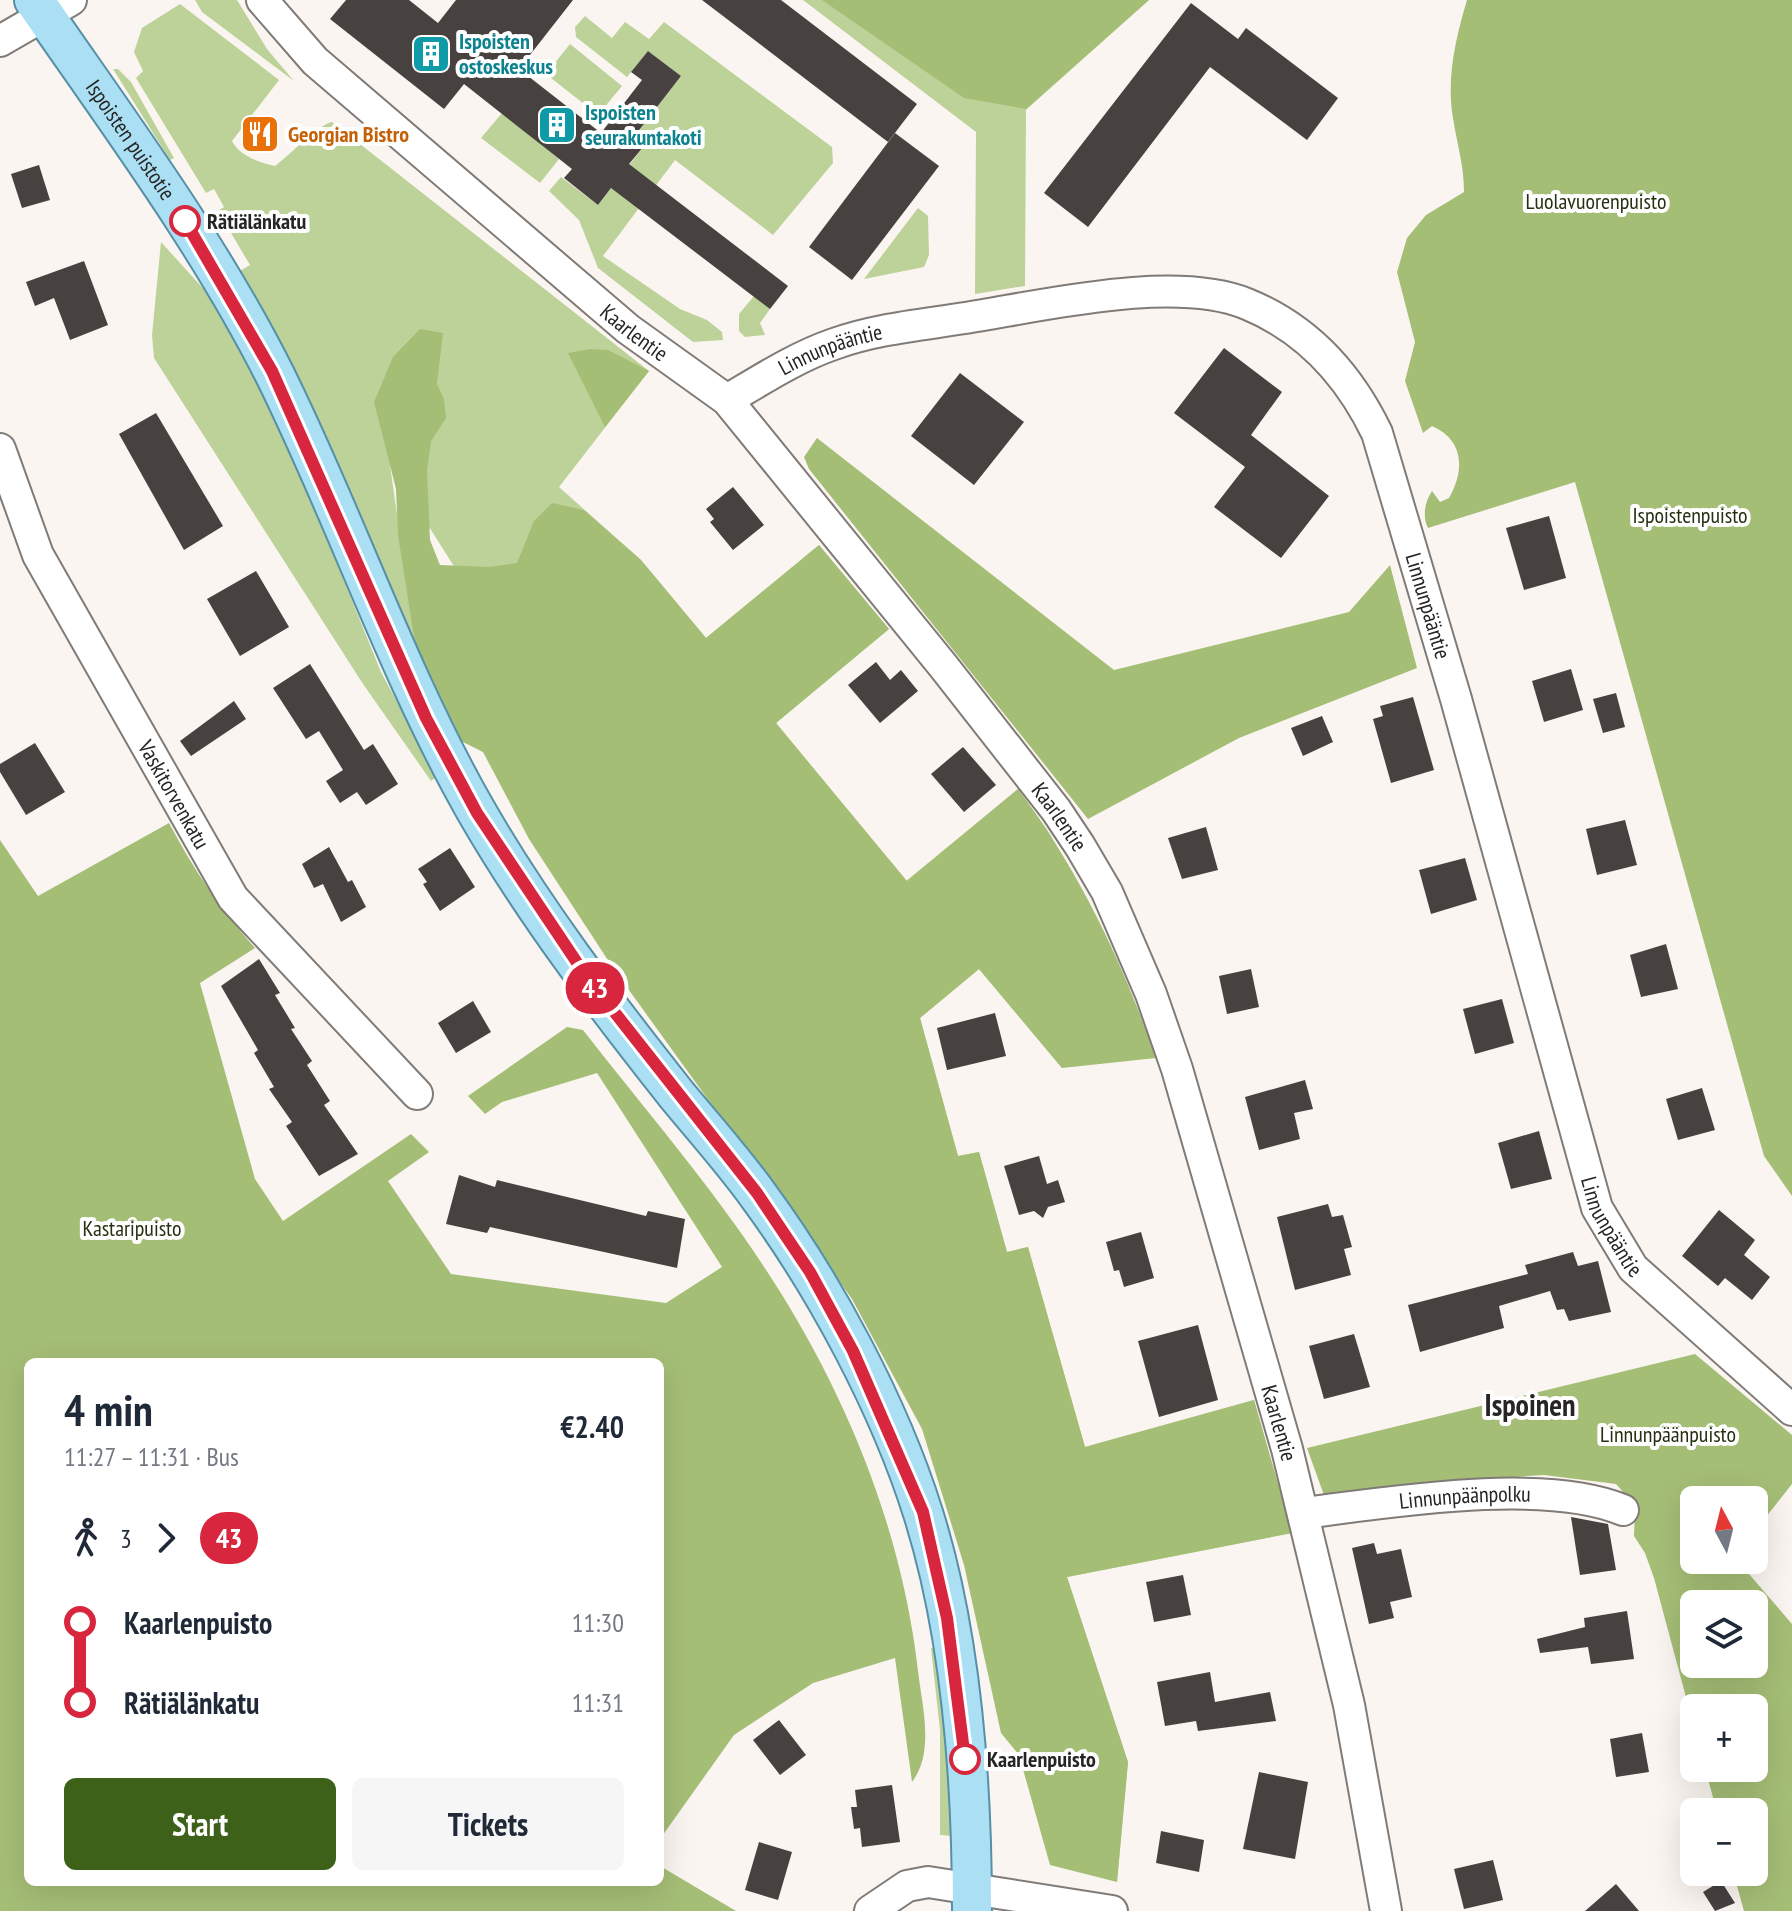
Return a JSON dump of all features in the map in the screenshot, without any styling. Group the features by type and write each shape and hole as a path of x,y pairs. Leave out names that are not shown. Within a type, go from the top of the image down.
{"main road":[{"name":"Ispoisten puistotie","path":"50,5 181,214 272,371 426,718 485,825 586,976 757,1193 810,1272 856,1357 923,1512 937,1571 961,1710 972,1899"}],"street":[{"name":"Kaarlentie","path":"262,0 315,61 628,329 727,400 1056,810 1107,892 1151,994 1177,1069 1304,1513 1349,1705 1386,1911"},
{"path":"0,41 50,5"},
{"name":"Linnunpääntie","path":"727,400 795,360 863,335 1085,299 1155,293 1200,293 1246,303 1298,331 1321,352 1358,394 1377,433 1456,699 1597,1208 1633,1268 1792,1410"},
{"name":"Vaskitorvenkatu","path":"0,449 38,555 233,898 417,1094"},
{"name":"Linnunpäänpolku","path":"1304,1513 1454,1497 1515,1495 1596,1498 1623,1510"},
{"path":"870,1911 907,1886 928,1882 972,1899 1112,1911"}],"green space":[{"path":"195,0 237,0 267,49 294,81 202,12"},
{"path":"803,0 1149,0 1026,110 1025,286 975,294 976,132"},
{"path":"822,0 1149,0 1026,109 964,98"},
{"path":"1467,0 1792,0 1792,1196 1764,1156 1575,482 1428,528 1426,524 1425,509 1432,491 1440,502 1449,498 1458,477 1458,457 1456,448 1443,432 1432,426 1423,433 1405,381 1415,342 1397,272 1407,238 1426,215 1464,192 1451,103 1451,73"},
{"name":"Kaarlenpuisto","path":"180,4 279,80 232,141 240,151 275,166 312,134 332,122 649,371 559,487 641,560 706,638 819,545 889,629 776,723 906,881 1018,789 1052,837 1062,1068 979,969 920,1018 958,1156 979,1152 1007,1252 1028,1247 1085,1447 1254,1400 1292,1533 1067,1577 1128,1762 1117,1882 1009,1556 914,1295 390,465 416,650 307,393 240,271 250,265 218,211 224,207 214,189 206,193 136,78 143,71 134,52 142,28"},
{"path":"585,16 612,38 625,22 649,39 664,22 832,147 833,163 773,235 675,160 603,256 680,309 707,320 722,332 723,340 693,342 598,268 579,220 549,191 561,177 598,205 644,146 633,138 681,76 648,51 627,77 576,37 575,27"},
{"path":"570,44 622,86 598,115 546,74"},
{"path":"113,69 118,69 131,82 174,158 170,160"},
{"path":"502,113 559,159 540,183 481,138"},
{"path":"918,208 928,216 929,255 924,267 864,279"},
{"path":"161,242 210,296 234,337 297,465 381,672 437,777 431,781 363,684 154,358 152,335"},
{"path":"754,296 770,309 760,323 765,335 745,337 739,331 739,314"},
{"name":"Kaarlenpuisto","path":"420,329 443,333 437,384 444,399 446,418 431,441 427,471 430,540 440,565 489,567 517,563 534,521 552,503 584,510 641,560 706,638 819,545 889,629 776,723 907,881 1018,789 1061,852 1114,952 1156,1058 1062,1068 979,969 920,1018 958,1156 979,1152 1007,1252 1028,1247 1085,1447 1254,1400 1292,1533 1067,1577 1128,1762 1117,1882 1050,1865 1019,1755 1001,1733 964,1565 922,1429 852,1299 613,968 529,839 483,752 457,739 416,650 398,535 396,489 374,402 393,357"},
{"path":"608,350 649,371 605,427 568,353"},
{"path":"817,438 1114,670 1349,612 1390,565 1417,668 1239,738 1088,819 809,469 804,457"},
{"name":"Kastaripuisto","path":"169,823 208,888 255,948 200,983 255,1179 283,1221 411,1134 429,1152 388,1181 451,1274 666,1303 722,1267 597,1073 502,1102 485,1114 468,1096 567,1027 583,1030 749,1244 798,1321 846,1416 884,1515 910,1618 925,1728 923,1757 912,1782 895,1658 813,1683 734,1735 664,1833 664,1358 24,1358 24,1886 664,1886 664,1868 736,1911 0,1911 0,840 38,896"},
{"name":"Linnunpäänpuisto","path":"1695,1354 1792,1435 1792,1484 1768,1514 1768,1486 1680,1486 1680,1574 1749,1574 1763,1590 1680,1590 1680,1675 1654,1578 1645,1553 1634,1536 1635,1505 1616,1484 1544,1475 1452,1481 1325,1498 1307,1448"},
{"name":"Linnunpäänpuisto","path":"1768,1596 1792,1624 1792,1911 1744,1911 1737,1886 1768,1886 1768,1798 1713,1798 1709,1782 1768,1782 1768,1694 1685,1694 1681,1678 1768,1678"},
{"path":"931,1648 934,1648 946,1730 951,1836 940,1835 940,1730"}],"building":[{"path":"346,0 409,0 438,23 456,0 573,0 519,69 601,133 642,80 631,72 648,51 681,76 633,138 644,146 629,164 788,286 770,309 611,188 598,205 564,178 572,169 464,84 444,109 330,19"},
{"path":"702,0 781,0 917,104 888,142"},
{"path":"1191,3 1238,39 1246,28 1338,98 1307,140 1210,67 1088,227 1044,193"},
{"path":"895,133 939,166 852,280 809,247"},
{"path":"39,165 50,200 22,208 11,174"},
{"path":"84,261 108,325 70,340 54,298 35,306 26,282"},
{"path":"1224,348 1282,392 1251,435 1329,496 1281,558 1214,507 1245,467 1174,413"},
{"path":"960,373 1024,422 974,485 911,436"},
{"path":"156,413 223,526 184,550 119,434"},
{"path":"733,487 764,525 733,550 710,522 714,519 706,509"},
{"path":"1549,516 1566,578 1524,590 1506,528"},
{"path":"256,571 289,627 240,656 207,599"},
{"path":"876,662 890,680 901,670 918,691 880,723 848,685"},
{"path":"310,664 364,750 373,744 398,784 366,805 357,792 340,803 326,781 343,770 319,731 306,739 273,688"},
{"path":"1571,669 1583,710 1544,722 1532,681"},
{"path":"1616,693 1625,727 1603,733 1593,699"},
{"path":"1413,697 1434,770 1391,783 1373,719 1383,716 1380,706"},
{"path":"234,701 246,719 191,756 180,741"},
{"path":"1322,716 1333,742 1303,756 1291,728"},
{"path":"35,743 65,792 26,815 0,772 0,764"},
{"path":"963,747 996,785 964,812 931,774"},
{"path":"1625,820 1637,865 1597,875 1586,829"},
{"path":"1206,827 1218,870 1182,879 1168,838"},
{"path":"329,847 366,907 341,922 323,884 314,888 302,864"},
{"path":"450,848 475,887 440,911 423,884 427,882 418,869"},
{"path":"1465,858 1477,900 1431,914 1419,870"},
{"path":"1666,944 1678,989 1641,997 1630,955"},
{"path":"259,959 280,993 275,995 295,1028 291,1029 312,1061 307,1065 330,1101 324,1105 358,1154 319,1176 286,1126 292,1122 269,1089 274,1087 254,1053 258,1050 221,986"},
{"path":"1251,969 1259,1007 1227,1014 1219,976"},
{"path":"1502,999 1514,1043 1475,1054 1463,1009"},
{"path":"473,1001 491,1032 456,1053 438,1023"},
{"path":"995,1013 1006,1056 947,1070 937,1028"},
{"path":"1305,1080 1313,1109 1294,1113 1300,1139 1259,1150 1245,1097"},
{"path":"1702,1088 1715,1130 1678,1140 1666,1099"},
{"path":"1539,1131 1552,1179 1511,1189 1498,1143"},
{"path":"1039,1156 1047,1184 1058,1180 1065,1202 1048,1207 1043,1218 1034,1211 1019,1215 1004,1166"},
{"path":"459,1175 495,1187 497,1180 646,1216 648,1211 685,1219 677,1268 490,1227 487,1233 446,1224"},
{"path":"1328,1204 1332,1217 1343,1215 1352,1247 1344,1249 1351,1275 1295,1290 1277,1217"},
{"path":"1719,1210 1755,1240 1744,1255 1770,1277 1752,1300 1725,1278 1718,1286 1682,1256"},
{"path":"1141,1232 1154,1278 1124,1287 1119,1270 1114,1271 1106,1242"},
{"path":"1573,1252 1578,1266 1598,1261 1611,1312 1569,1321 1564,1309 1557,1310 1550,1291 1499,1306 1504,1328 1420,1352 1408,1305 1528,1274 1525,1265"},
{"path":"1198,1325 1218,1400 1159,1417 1138,1341"},
{"path":"1354,1334 1370,1387 1324,1399 1309,1346"},
{"path":"1571,1517 1608,1524 1616,1570 1580,1575"},
{"path":"1374,1543 1377,1554 1401,1549 1412,1597 1390,1602 1394,1618 1369,1624 1352,1548"},
{"path":"1183,1575 1191,1615 1154,1622 1146,1582"},
{"path":"1627,1611 1634,1659 1591,1664 1588,1647 1540,1653 1537,1639 1585,1627 1584,1618"},
{"path":"1210,1672 1215,1702 1270,1692 1276,1721 1198,1731 1196,1721 1165,1726 1157,1682"},
{"path":"779,1720 806,1755 780,1775 753,1740"},
{"path":"1642,1733 1649,1772 1616,1777 1610,1739"},
{"path":"1259,1772 1308,1782 1295,1859 1243,1849"},
{"path":"892,1785 900,1842 862,1847 860,1828 854,1829 851,1807 857,1807 855,1790"},
{"path":"1161,1831 1204,1840 1199,1872 1156,1863"},
{"path":"759,1842 792,1852 778,1900 745,1890"},
{"path":"1493,1860 1503,1900 1464,1909 1454,1869"},
{"path":"1616,1884 1639,1911 1585,1911"},
{"path":"1713,1886 1724,1886 1735,1903 1715,1911 1703,1892"}],"bus line":[{"name":"43","path":"185,221 272,371 307,442 426,718 477,813 551,928 586,976 757,1193 810,1272 853,1351 897,1446 923,1512 947,1618 965,1759"}],"place":[{"name":"Ispoisten ostoskeskus","path":"431,54"},
{"name":"Ispoisten seurakuntakoti","path":"557,125"},
{"name":"Georgian Bistro","path":"260,134"},
{"name":"Rätiälänkatu","path":"185,221"},
{"name":"Kaarlenpuisto","path":"965,1759"}],"district":[{"name":"Ispoinen","path":"1530,1404"}],"park label":[{"name":"Luolavuorenpuisto","path":"1596,201"},
{"name":"Ispoistenpuisto","path":"1690,515"}]}
